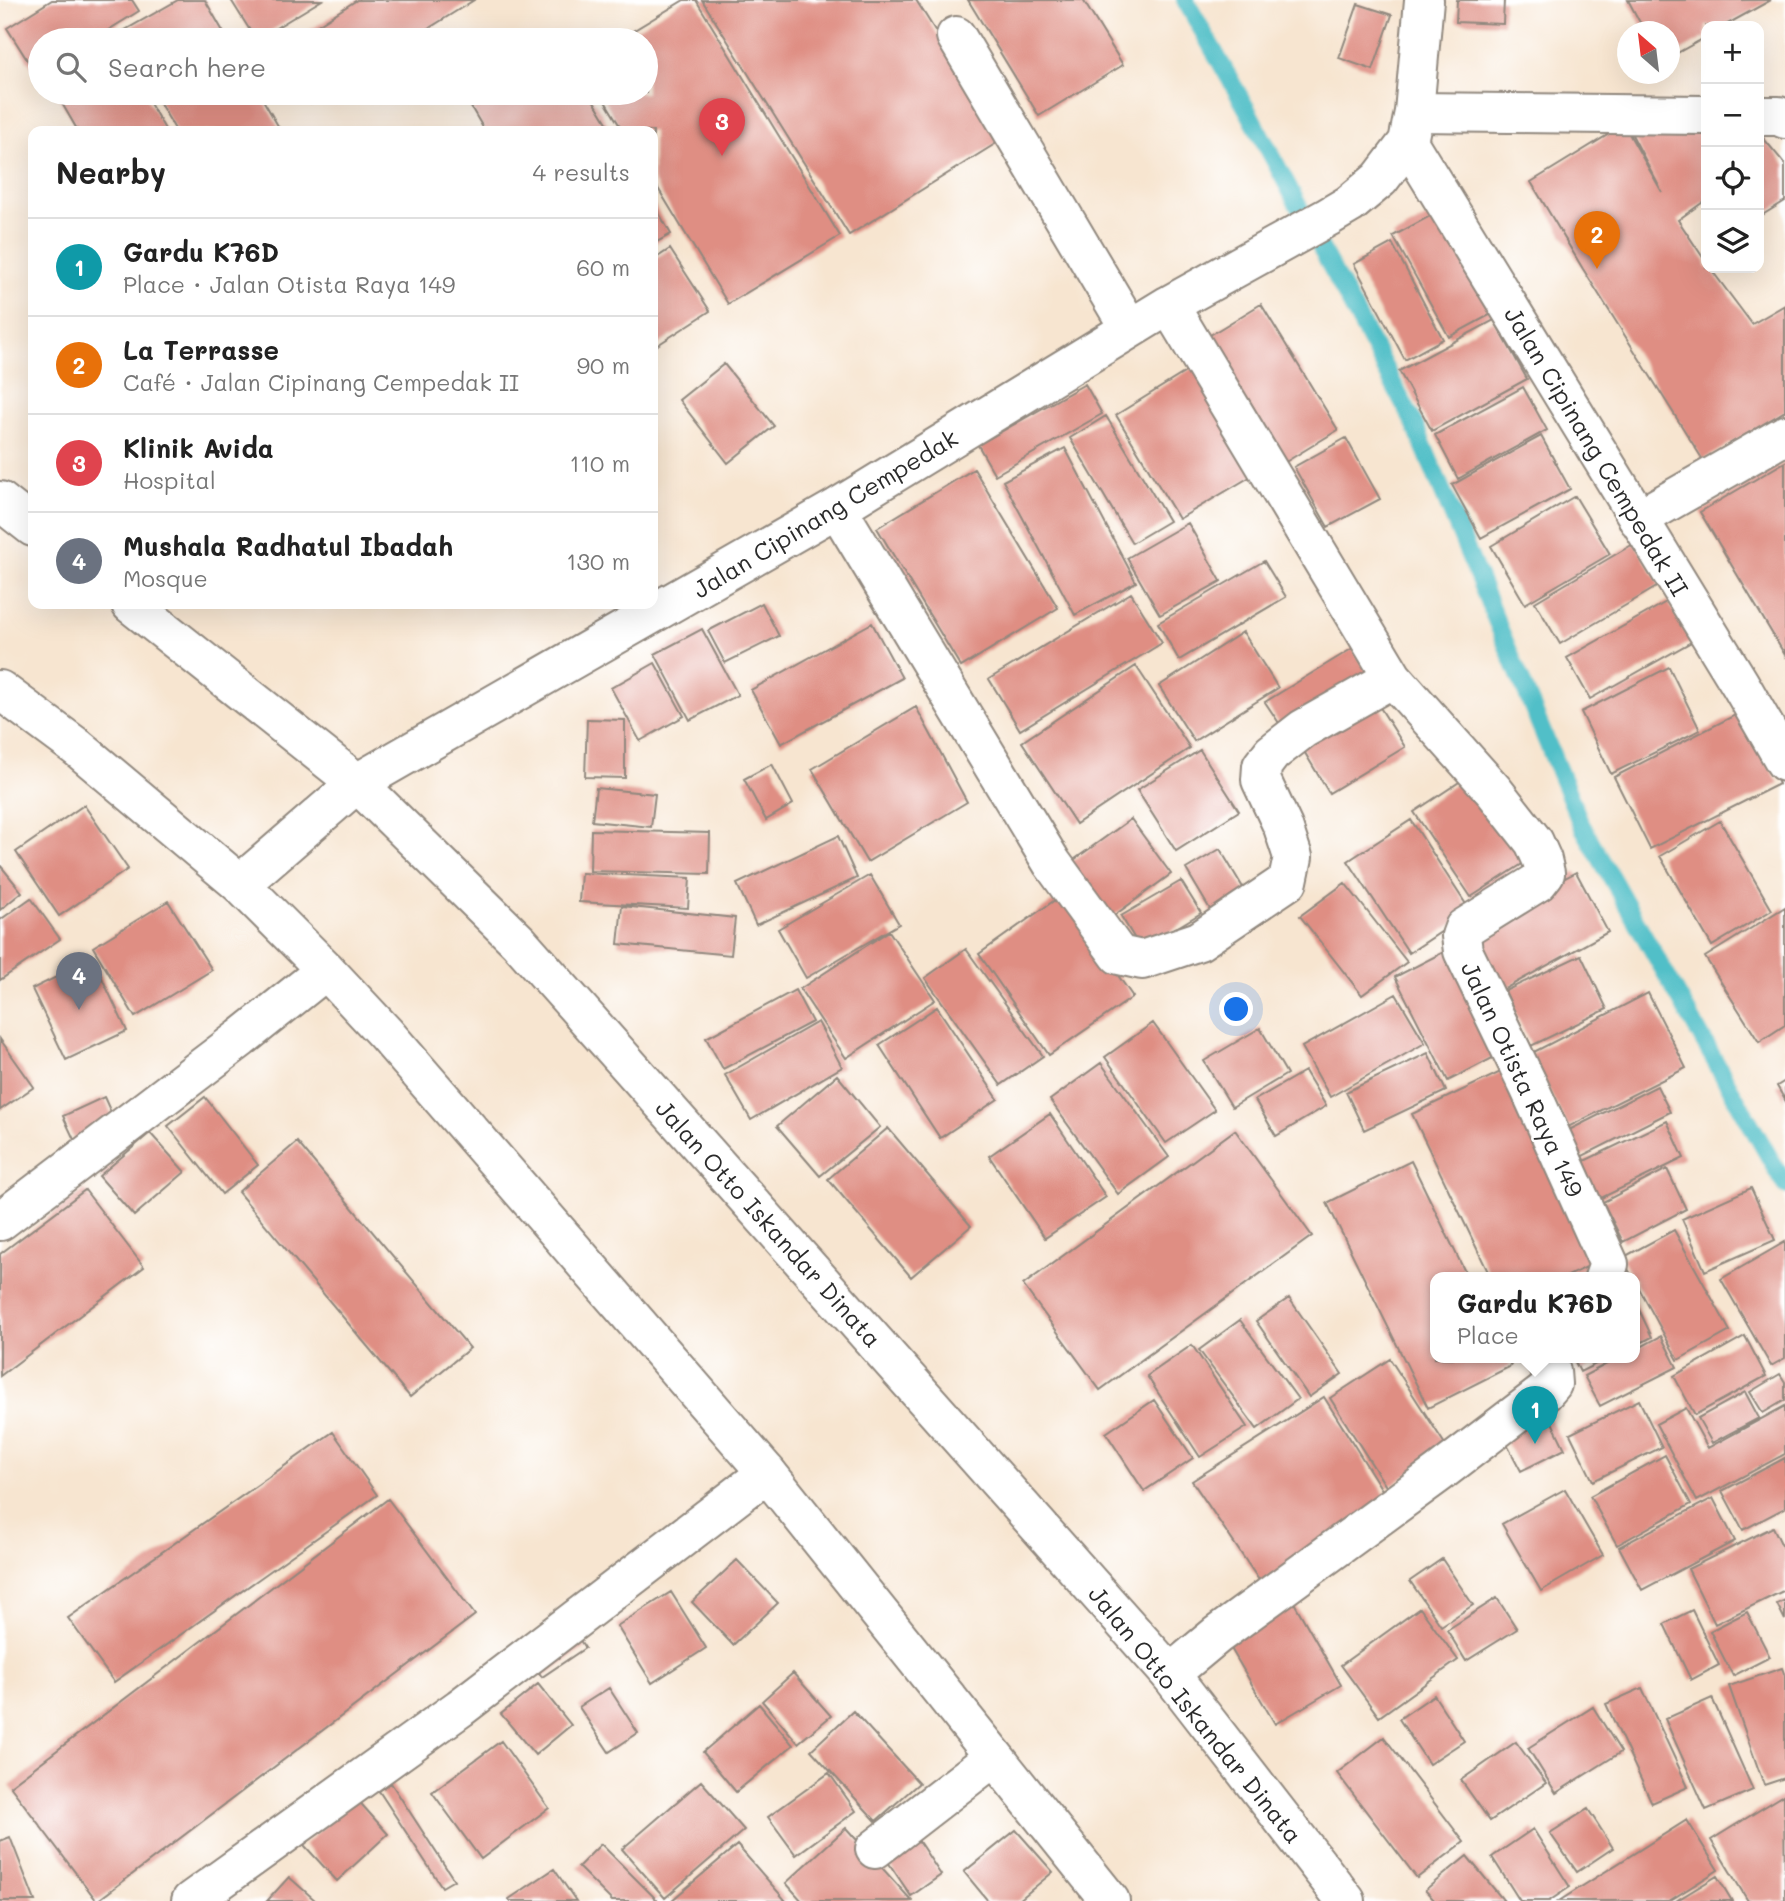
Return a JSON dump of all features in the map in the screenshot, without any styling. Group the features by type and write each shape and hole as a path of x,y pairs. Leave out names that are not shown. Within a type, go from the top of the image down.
{"street":[{"path":"1424,0 1411,127 1701,115"},
{"path":"956,36 1130,329"},
{"path":"1764,116 1779,116 1785,119"},
{"name":"Jalan Cipinang Cempedak","path":"240,884 357,783 837,508 1169,305 1350,204 1380,179 1411,127"},
{"name":"Jalan Cipinang Cempedak II","path":"1411,127 1638,519 1785,762"},
{"path":"837,508 1052,863 1119,956 1142,960 1199,941 1288,881 1293,857 1283,827 1261,780 1262,766 1272,753 1303,729 1393,678 1169,305"},
{"path":"1638,519 1785,435"},
{"path":"0,501 28,523"},
{"name":"Jalan Otto Iskandar Dinata","path":"137,609 357,783 519,942 1170,1674 1346,1901"},
{"name":"Jalan Otista Raya 149","path":"1393,678 1494,791 1534,842 1542,860 1545,873 1538,882 1464,928 1461,936 1463,951 1529,1087 1609,1264 1606,1272"},
{"path":"0,690 78,748 240,884 385,1033 767,1473 1110,1901"},
{"path":"0,1221 326,970"},
{"path":"1170,1674 1217,1635 1545,1392 1552,1384 1551,1371 1547,1363"},
{"path":"191,1901 460,1708 767,1473"},
{"path":"875,1849 995,1757"}],"building":[{"path":"52,0 132,0 139,11 111,28 28,28 28,61 7,28"},
{"path":"178,0 205,0 221,28 129,28"},
{"path":"231,0 322,0 276,28 248,28"},
{"path":"357,0 474,0 429,28 313,28"},
{"path":"684,0 696,0 840,236 728,304 658,188 658,126 620,126 607,105 658,105 658,28 638,28"},
{"path":"702,0 916,0 1003,139 849,235"},
{"path":"968,0 1083,0 1123,65 1039,116"},
{"path":"1457,0 1504,0 1503,24 1456,22"},
{"path":"1628,0 1771,0 1733,21 1701,21 1701,40 1680,51 1680,21 1639,21"},
{"path":"1358,4 1392,15 1373,70 1339,58"},
{"path":"63,105 151,105 163,126 75,126"},
{"path":"161,105 266,105 278,126 173,126"},
{"path":"470,105 596,105 609,126 482,126"},
{"path":"1624,125 1662,192 1627,125 1701,127 1701,204 1678,220 1701,254 1701,273 1714,273 1752,324 1785,305 1785,411 1703,460 1531,182"},
{"path":"1764,139 1785,164 1785,201 1764,214"},
{"path":"1441,210 1497,311 1449,337 1393,236"},
{"path":"658,212 671,234 658,241"},
{"path":"1392,243 1443,339 1405,360 1354,264"},
{"path":"670,249 710,311 658,345 658,257"},
{"path":"1261,304 1338,430 1279,466 1202,340"},
{"path":"1494,320 1527,379 1432,431 1399,371"},
{"path":"724,364 774,426 728,463 679,400"},
{"path":"1197,365 1260,471 1179,519 1116,415"},
{"path":"1085,384 1102,414 995,475 978,445"},
{"path":"1523,387 1547,430 1458,479 1435,435"},
{"path":"1106,416 1169,521 1132,543 1070,438"},
{"path":"1541,436 1570,489 1481,538 1452,485"},
{"path":"1346,438 1380,499 1328,527 1294,467"},
{"path":"1065,448 1136,582 1075,615 1003,481"},
{"path":"1785,462 1785,655 1700,512"},
{"path":"974,469 1058,608 961,667 877,528"},
{"path":"1575,496 1610,554 1525,604 1491,546"},
{"path":"1188,523 1221,581 1160,615 1127,558"},
{"path":"1635,543 1660,585 1560,644 1535,602"},
{"path":"1264,561 1286,597 1179,660 1158,623"},
{"path":"1131,593 1162,643 1020,730 989,679"},
{"path":"1668,601 1691,642 1590,699 1567,658"},
{"path":"762,603 779,636 725,663 708,631"},
{"path":"872,623 902,678 781,744 751,690"},
{"path":"702,629 738,695 690,720 655,654"},
{"path":"1243,632 1278,688 1194,741 1159,686"},
{"path":"1353,648 1373,679 1285,732 1265,702"},
{"path":"655,663 684,716 640,741 611,688"},
{"path":"1136,666 1190,748 1076,824 1022,742"},
{"path":"1669,667 1700,730 1611,774 1581,712"},
{"path":"1374,698 1405,747 1329,793 1299,743"},
{"path":"916,707 967,802 867,862 812,769"},
{"path":"1743,711 1779,784 1650,849 1614,777"},
{"path":"587,719 625,720 625,778 585,777"},
{"path":"1200,750 1239,811 1176,851 1137,790"},
{"path":"772,764 793,804 766,820 744,779"},
{"path":"1473,773 1530,859 1471,897 1414,812"},
{"path":"596,788 655,794 651,827 592,821"},
{"path":"84,805 128,869 59,916 16,852"},
{"path":"1131,819 1171,874 1105,922 1064,867"},
{"path":"1411,820 1471,912 1409,953 1348,861"},
{"path":"1720,821 1772,910 1712,946 1660,856"},
{"path":"591,830 710,833 709,874 590,871"},
{"path":"838,836 857,878 756,925 737,884"},
{"path":"1220,849 1248,896 1214,916 1186,869"},
{"path":"0,865 22,892 0,910"},
{"path":"1576,872 1608,932 1499,992 1467,931"},
{"path":"581,873 690,878 688,908 579,902"},
{"path":"870,875 899,924 806,978 778,929"},
{"path":"1181,881 1201,913 1141,949 1121,916"},
{"path":"1345,883 1407,962 1362,995 1300,916"},
{"path":"1062,895 1133,997 1049,1055 979,954"},
{"path":"31,898 60,939 0,980 0,920"},
{"path":"168,901 212,970 135,1017 93,947"},
{"path":"622,906 735,918 731,955 618,944"},
{"path":"1785,907 1785,1025 1759,1042 1705,957"},
{"path":"889,931 935,1000 846,1058 800,989"},
{"path":"1455,946 1508,1050 1448,1081 1395,977"},
{"path":"966,949 1043,1056 1001,1085 925,978"},
{"path":"1581,955 1607,1009 1531,1046 1505,991"},
{"path":"93,959 127,1031 66,1060 32,989"},
{"path":"795,990 812,1022 723,1069 706,1038"},
{"path":"1648,993 1686,1068 1568,1127 1530,1054"},
{"path":"1396,994 1425,1043 1330,1097 1302,1047"},
{"path":"937,1007 998,1099 940,1138 879,1045"},
{"path":"818,1022 842,1067 751,1120 725,1075"},
{"path":"1153,1023 1215,1110 1166,1143 1105,1057"},
{"path":"1260,1028 1287,1074 1232,1107 1204,1061"},
{"path":"0,1039 34,1087 0,1110"},
{"path":"1428,1053 1446,1091 1364,1130 1346,1092"},
{"path":"1101,1063 1169,1157 1118,1194 1050,1100"},
{"path":"1509,1068 1601,1260 1576,1272 1488,1272 1412,1114"},
{"path":"1305,1071 1326,1106 1276,1136 1255,1100"},
{"path":"837,1075 880,1127 820,1176 777,1126"},
{"path":"1785,1081 1785,1100 1777,1086"},
{"path":"1657,1086 1670,1112 1569,1163 1555,1137"},
{"path":"104,1097 118,1128 77,1146 63,1116"},
{"path":"205,1097 258,1165 222,1194 168,1126"},
{"path":"1050,1114 1106,1197 1045,1238 989,1156"},
{"path":"1667,1121 1684,1158 1597,1200 1580,1163"},
{"path":"888,1128 971,1226 911,1277 828,1179"},
{"path":"1235,1130 1312,1236 1100,1390 1023,1285"},
{"path":"150,1133 185,1172 134,1216 99,1176"},
{"path":"297,1142 470,1348 410,1397 238,1192"},
{"path":"1411,1161 1465,1272 1430,1272 1430,1363 1510,1363 1511,1366 1428,1408 1327,1203"},
{"path":"1667,1169 1686,1209 1623,1242 1603,1202"},
{"path":"1751,1188 1775,1240 1705,1271 1682,1219"},
{"path":"85,1190 144,1267 0,1376 0,1254"},
{"path":"1674,1230 1730,1331 1678,1360 1640,1290 1640,1272 1630,1272 1622,1258"},
{"path":"1785,1242 1785,1358 1771,1366 1721,1279"},
{"path":"1289,1298 1342,1374 1309,1397 1256,1321"},
{"path":"1640,1312 1652,1337 1640,1343"},
{"path":"1240,1320 1298,1399 1257,1429 1199,1350"},
{"path":"1661,1336 1677,1367 1600,1406 1584,1376 1609,1363 1640,1363 1640,1347"},
{"path":"1745,1336 1766,1376 1695,1415 1674,1376"},
{"path":"1192,1345 1247,1427 1200,1457 1147,1376"},
{"path":"1390,1359 1448,1449 1387,1488 1330,1398"},
{"path":"1576,1363 1598,1363 1580,1372"},
{"path":"1780,1374 1785,1382 1785,1400 1763,1413 1750,1392"},
{"path":"1745,1392 1759,1418 1712,1443 1698,1418"},
{"path":"1324,1397 1389,1501 1261,1583 1192,1481"},
{"path":"1154,1400 1193,1458 1144,1491 1106,1433"},
{"path":"1639,1400 1662,1447 1593,1481 1570,1434"},
{"path":"1785,1406 1785,1454 1697,1501 1656,1424 1686,1408 1708,1448"},
{"path":"1549,1416 1565,1449 1521,1471 1504,1439"},
{"path":"333,1432 377,1495 114,1682 68,1618"},
{"path":"1665,1455 1691,1504 1617,1545 1590,1496"},
{"path":"1785,1458 1785,1508 1743,1530 1722,1491"},
{"path":"1565,1489 1603,1555 1541,1591 1502,1524"},
{"path":"1713,1498 1735,1541 1642,1590 1619,1547"},
{"path":"388,1499 475,1615 97,1901 10,1786"},
{"path":"1773,1527 1785,1552 1785,1590 1715,1624 1688,1569"},
{"path":"1442,1559 1473,1605 1441,1626 1410,1581"},
{"path":"737,1560 778,1603 733,1645 692,1602"},
{"path":"671,1592 706,1648 652,1683 617,1626"},
{"path":"1497,1598 1517,1629 1466,1661 1447,1630"},
{"path":"1292,1599 1341,1685 1275,1724 1225,1638"},
{"path":"1785,1600 1785,1620 1777,1604"},
{"path":"1420,1608 1458,1660 1379,1717 1341,1665"},
{"path":"1692,1610 1719,1665 1691,1680 1664,1624"},
{"path":"1747,1612 1770,1657 1733,1676 1710,1631"},
{"path":"574,1631 585,1648 542,1677 530,1659"},
{"path":"1782,1668 1785,1676 1785,1778 1764,1785 1729,1686"},
{"path":"793,1673 831,1716 798,1743 762,1701"},
{"path":"538,1684 571,1725 535,1755 501,1714"},
{"path":"609,1688 638,1733 609,1752 579,1707"},
{"path":"1642,1688 1688,1787 1652,1803 1606,1704"},
{"path":"1434,1695 1464,1741 1429,1764 1399,1719"},
{"path":"1712,1698 1753,1790 1706,1810 1665,1719"},
{"path":"759,1704 793,1745 736,1792 703,1752"},
{"path":"1593,1707 1621,1752 1556,1793 1528,1748"},
{"path":"853,1711 919,1783 876,1821 811,1750"},
{"path":"1384,1737 1464,1842 1417,1878 1337,1773"},
{"path":"501,1741 549,1808 481,1859 432,1792"},
{"path":"1516,1742 1546,1783 1490,1821 1461,1780"},
{"path":"829,1773 856,1811 796,1855 768,1817"},
{"path":"701,1781 744,1830 665,1898 622,1849"},
{"path":"391,1783 454,1880 442,1887 379,1791"},
{"path":"1784,1795 1785,1901 1748,1901 1711,1840"},
{"path":"355,1797 388,1834 337,1881 304,1845"},
{"path":"1588,1809 1613,1848 1577,1872 1550,1833"},
{"path":"1687,1820 1718,1870 1669,1901 1559,1901"},
{"path":"846,1828 912,1901 802,1901 786,1883"},
{"path":"1533,1829 1570,1887 1549,1901 1520,1901 1492,1857"},
{"path":"1016,1830 1053,1872 1018,1901 988,1901 964,1872"},
{"path":"912,1831 941,1875 911,1896 882,1853"},
{"path":"10,1837 35,1901 0,1901 0,1841"},
{"path":"601,1844 658,1901 612,1901 578,1867"},
{"path":"737,1845 786,1901 671,1901"},
{"path":"1467,1856 1504,1901 1435,1901 1425,1890"},
{"path":"554,1869 576,1901 510,1901 509,1899"},
{"path":"1717,1876 1732,1901 1676,1901"},
{"path":"289,1877 316,1901 267,1901"}],"waterway":[{"path":"1185,0 1249,113 1414,423 1581,824 1785,1185"}],"place":[{"name":"Klinik Avida","path":"722,156"},
{"name":"La Terrasse","path":"1597,269"},
{"name":"Mushala Radhatul Ibadah","path":"79,1010"},
{"name":"Gardu K76D","path":"1535,1444"}]}
